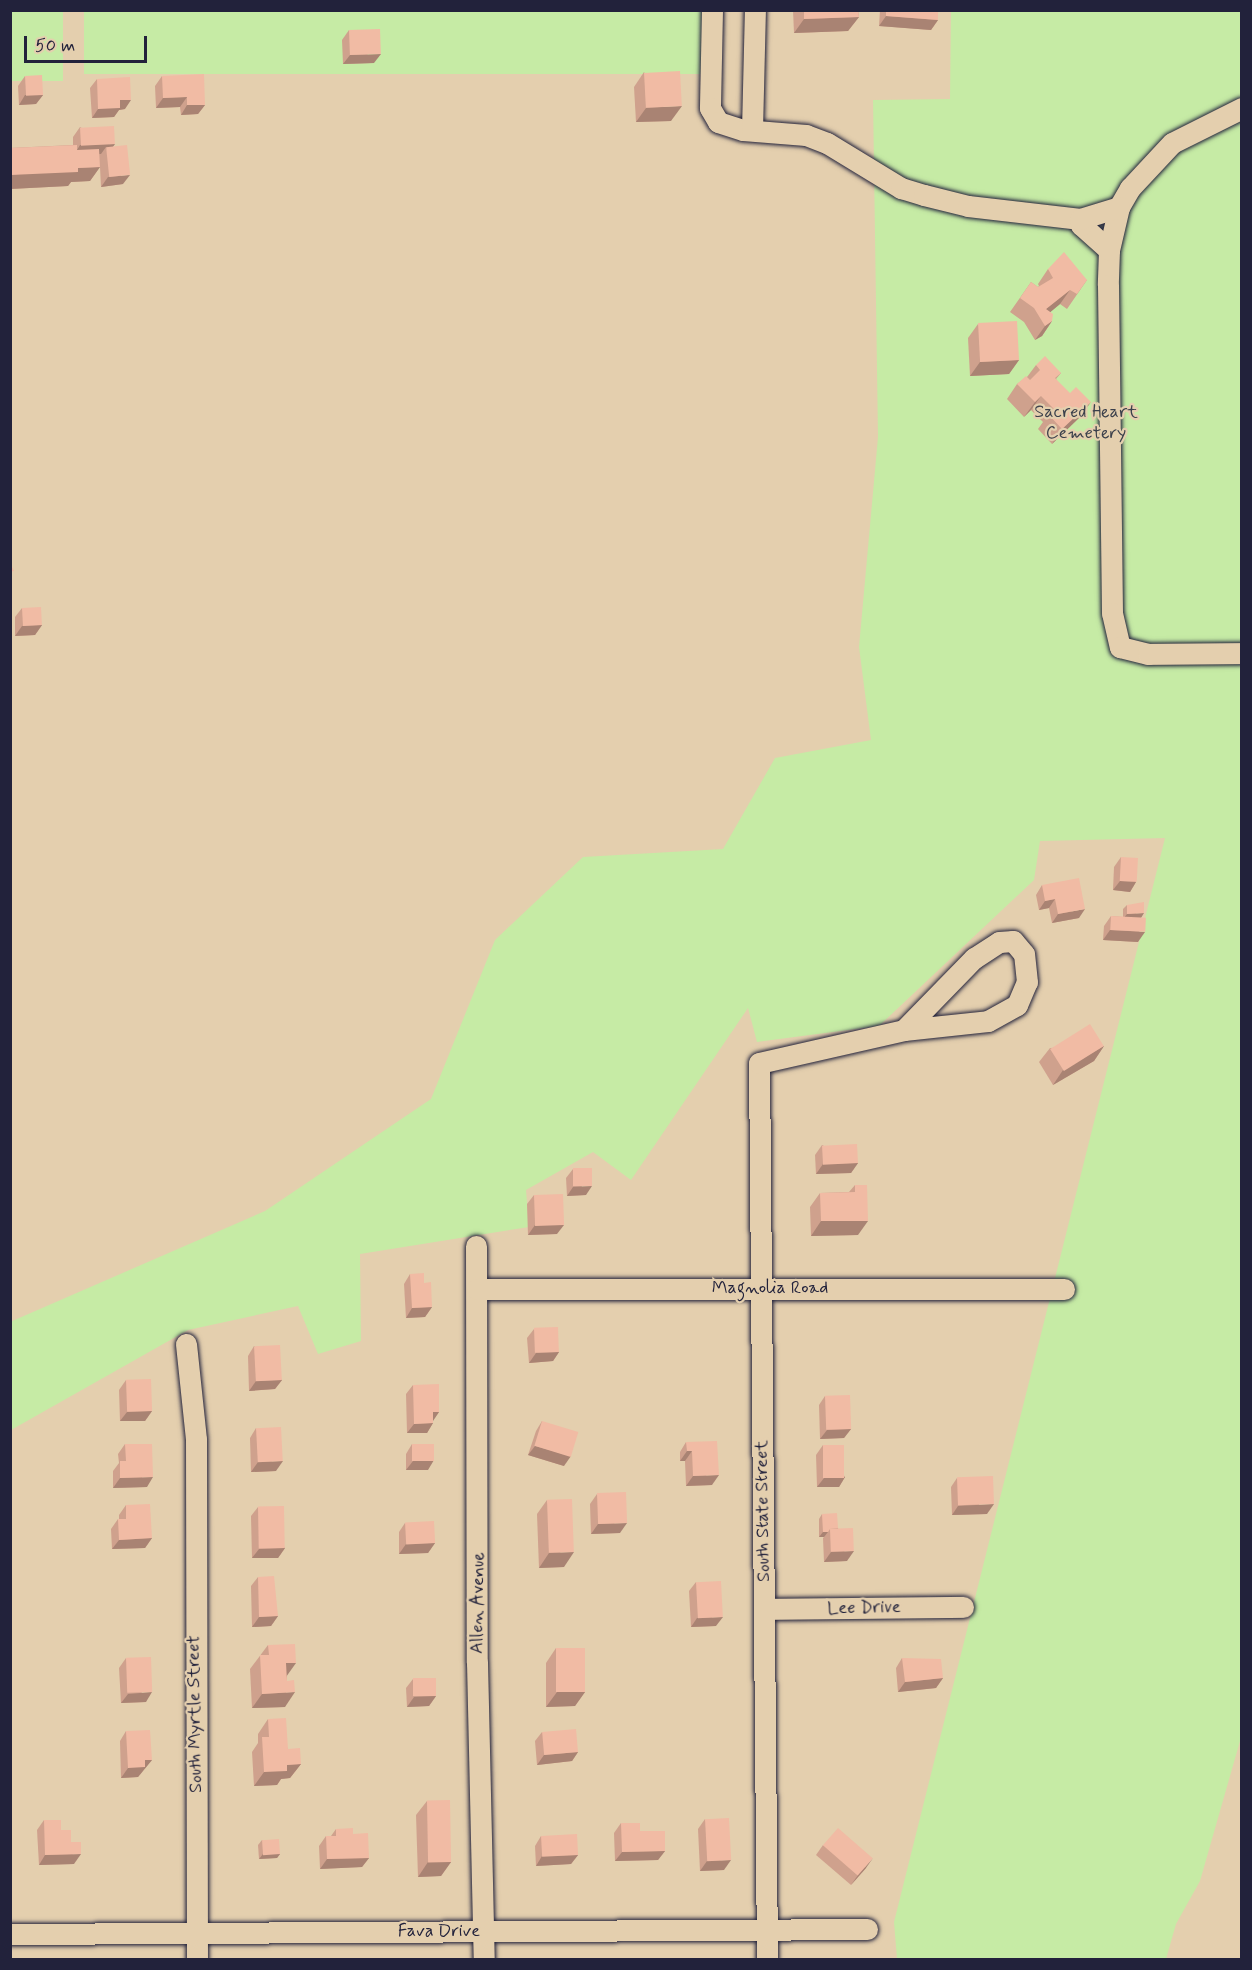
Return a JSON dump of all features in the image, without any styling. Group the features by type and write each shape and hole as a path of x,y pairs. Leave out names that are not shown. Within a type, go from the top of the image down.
{"street":[{"path":"712,10 710,108 725,126 806,135 827,144 901,188 968,206 1080,219 1119,207"},
{"path":"752,130 755,10"},
{"path":"1242,108 1172,143 1154,158 1119,207 1109,250 1112,613 1120,647 1148,654 1242,653"},
{"path":"1080,219 1081,225 1109,250"},
{"path":"1013,941 1024,954 1027,982 1017,1005 988,1022 904,1030 974,958 999,942 1013,941"},
{"name":"South State Street","path":"767,1959 759,1063 904,1030"},
{"name":"Allen Avenue","path":"476,1246 477,1673 486,1931 483,1959"},
{"name":"Magnolia Road","path":"477,1289 760,1287 1064,1289"},
{"name":"South Myrtle Street","path":"186,1344 193,1393 195,1469 197,1959"},
{"name":"Lee Drive","path":"764,1609 963,1607"},
{"name":"Fava Drive","path":"10,1934 867,1929"}],"green space":[{"path":"10,11 63,11 63,81 10,81"},
{"path":"84,11 702,11 702,74 84,74"},
{"name":"Sacred Heart Cemetery","path":"951,11 1241,11 1242,1734 1200,1881 1176,1924 1166,1959 897,1959 894,1922 1165,838 1040,841 1034,880 879,1026 757,1042 748,1008 631,1180 593,1152 526,1190 529,1227 360,1254 361,1341 318,1354 298,1306 188,1330 11,1430 10,1322 265,1211 431,1099 495,940 583,857 723,849 775,758 871,740 859,647 878,437 873,100 950,99"}],"building":[{"path":"804,10 858,10 859,17 804,19"},
{"path":"886,10 938,10 938,20 886,16"},
{"path":"380,29 381,54 350,55 349,30"},
{"path":"680,71 682,106 646,108 644,73"},
{"path":"204,74 205,105 187,105 187,97 163,98 162,76"},
{"path":"42,75 43,95 26,96 25,76"},
{"path":"130,77 131,100 120,100 120,108 98,109 97,79"},
{"path":"114,126 115,144 81,146 80,128"},
{"path":"77,145 77,150 99,149 100,167 78,168 78,172 10,175 10,148"},
{"path":"127,145 130,175 109,177 106,147"},
{"path":"1064,252 1087,280 1077,294 1070,290 1046,309 1053,314 1052,321 1045,326 1034,308 1020,298 1031,282 1038,287 1053,278 1048,269"},
{"path":"1017,321 1019,360 980,362 978,323"},
{"path":"1045,356 1061,373 1055,378 1070,393 1076,387 1091,402 1062,429 1048,414 1054,409 1041,396 1035,402 1017,384 1026,376 1030,380 1040,370 1036,365"},
{"path":"41,607 42,625 23,626 22,608"},
{"path":"1121,857 1138,858 1137,882 1120,881"},
{"path":"1079,878 1085,909 1058,914 1055,899 1045,901 1042,885"},
{"path":"1144,902 1144,913 1127,914 1127,905"},
{"path":"1111,916 1146,918 1145,932 1110,930"},
{"path":"1090,1024 1104,1046 1064,1071 1050,1049"},
{"path":"857,1144 858,1163 823,1165 822,1146"},
{"path":"573,1168 592,1168 592,1186 573,1186"},
{"path":"855,1185 867,1185 868,1221 821,1221 820,1193 855,1192"},
{"path":"563,1194 564,1225 535,1226 534,1195"},
{"path":"424,1273 424,1283 431,1282 432,1307 412,1308 410,1274"},
{"path":"558,1327 559,1352 535,1353 534,1328"},
{"path":"280,1345 282,1380 256,1381 254,1346"},
{"path":"151,1379 152,1411 127,1412 126,1380"},
{"path":"439,1384 439,1412 433,1412 433,1423 414,1424 413,1385"},
{"path":"850,1395 851,1429 826,1430 825,1396"},
{"path":"542,1421 578,1432 571,1457 534,1446"},
{"path":"281,1427 283,1461 258,1462 256,1428"},
{"path":"717,1441 719,1475 693,1476 692,1451 687,1451 686,1442"},
{"path":"125,1444 152,1444 153,1477 120,1478 120,1461 126,1461"},
{"path":"412,1444 434,1444 434,1461 412,1461"},
{"path":"823,1445 844,1445 844,1478 823,1478"},
{"path":"993,1476 994,1504 958,1505 957,1477"},
{"path":"626,1492 627,1523 598,1524 597,1493"},
{"path":"572,1499 574,1552 549,1553 547,1500"},
{"path":"150,1504 152,1538 119,1540 118,1519 126,1519 126,1505"},
{"path":"258,1506 284,1506 285,1548 259,1548"},
{"path":"837,1513 838,1528 823,1532 822,1514"},
{"path":"434,1521 435,1543 406,1544 405,1523"},
{"path":"853,1528 854,1551 831,1552 830,1529"},
{"path":"274,1576 278,1616 259,1617 258,1577"},
{"path":"721,1581 723,1617 698,1618 696,1582"},
{"path":"295,1644 296,1663 286,1663 287,1681 294,1680 295,1692 262,1694 260,1655 269,1655 268,1645"},
{"path":"556,1648 585,1648 585,1692 556,1692"},
{"path":"151,1657 152,1692 127,1693 126,1658"},
{"path":"902,1658 941,1659 943,1678 905,1682"},
{"path":"413,1678 436,1678 436,1696 413,1696"},
{"path":"286,1718 288,1749 300,1748 301,1764 287,1765 287,1771 264,1772 262,1737 269,1737 268,1719"},
{"path":"576,1729 578,1752 544,1755 542,1732"},
{"path":"150,1730 152,1760 145,1760 145,1767 128,1768 126,1731"},
{"path":"427,1800 450,1800 451,1862 428,1862"},
{"path":"729,1818 731,1860 707,1861 705,1819"},
{"path":"44,1820 61,1820 61,1830 71,1830 71,1842 81,1842 81,1854 45,1855"},
{"path":"621,1823 640,1823 640,1831 665,1831 665,1851 622,1852"},
{"path":"353,1828 353,1834 368,1833 369,1858 327,1859 326,1836 336,1836 336,1829"},
{"path":"838,1828 873,1858 858,1876 823,1845"},
{"path":"577,1834 578,1855 542,1857 541,1836"},
{"path":"279,1839 280,1854 263,1855 262,1840"}]}
